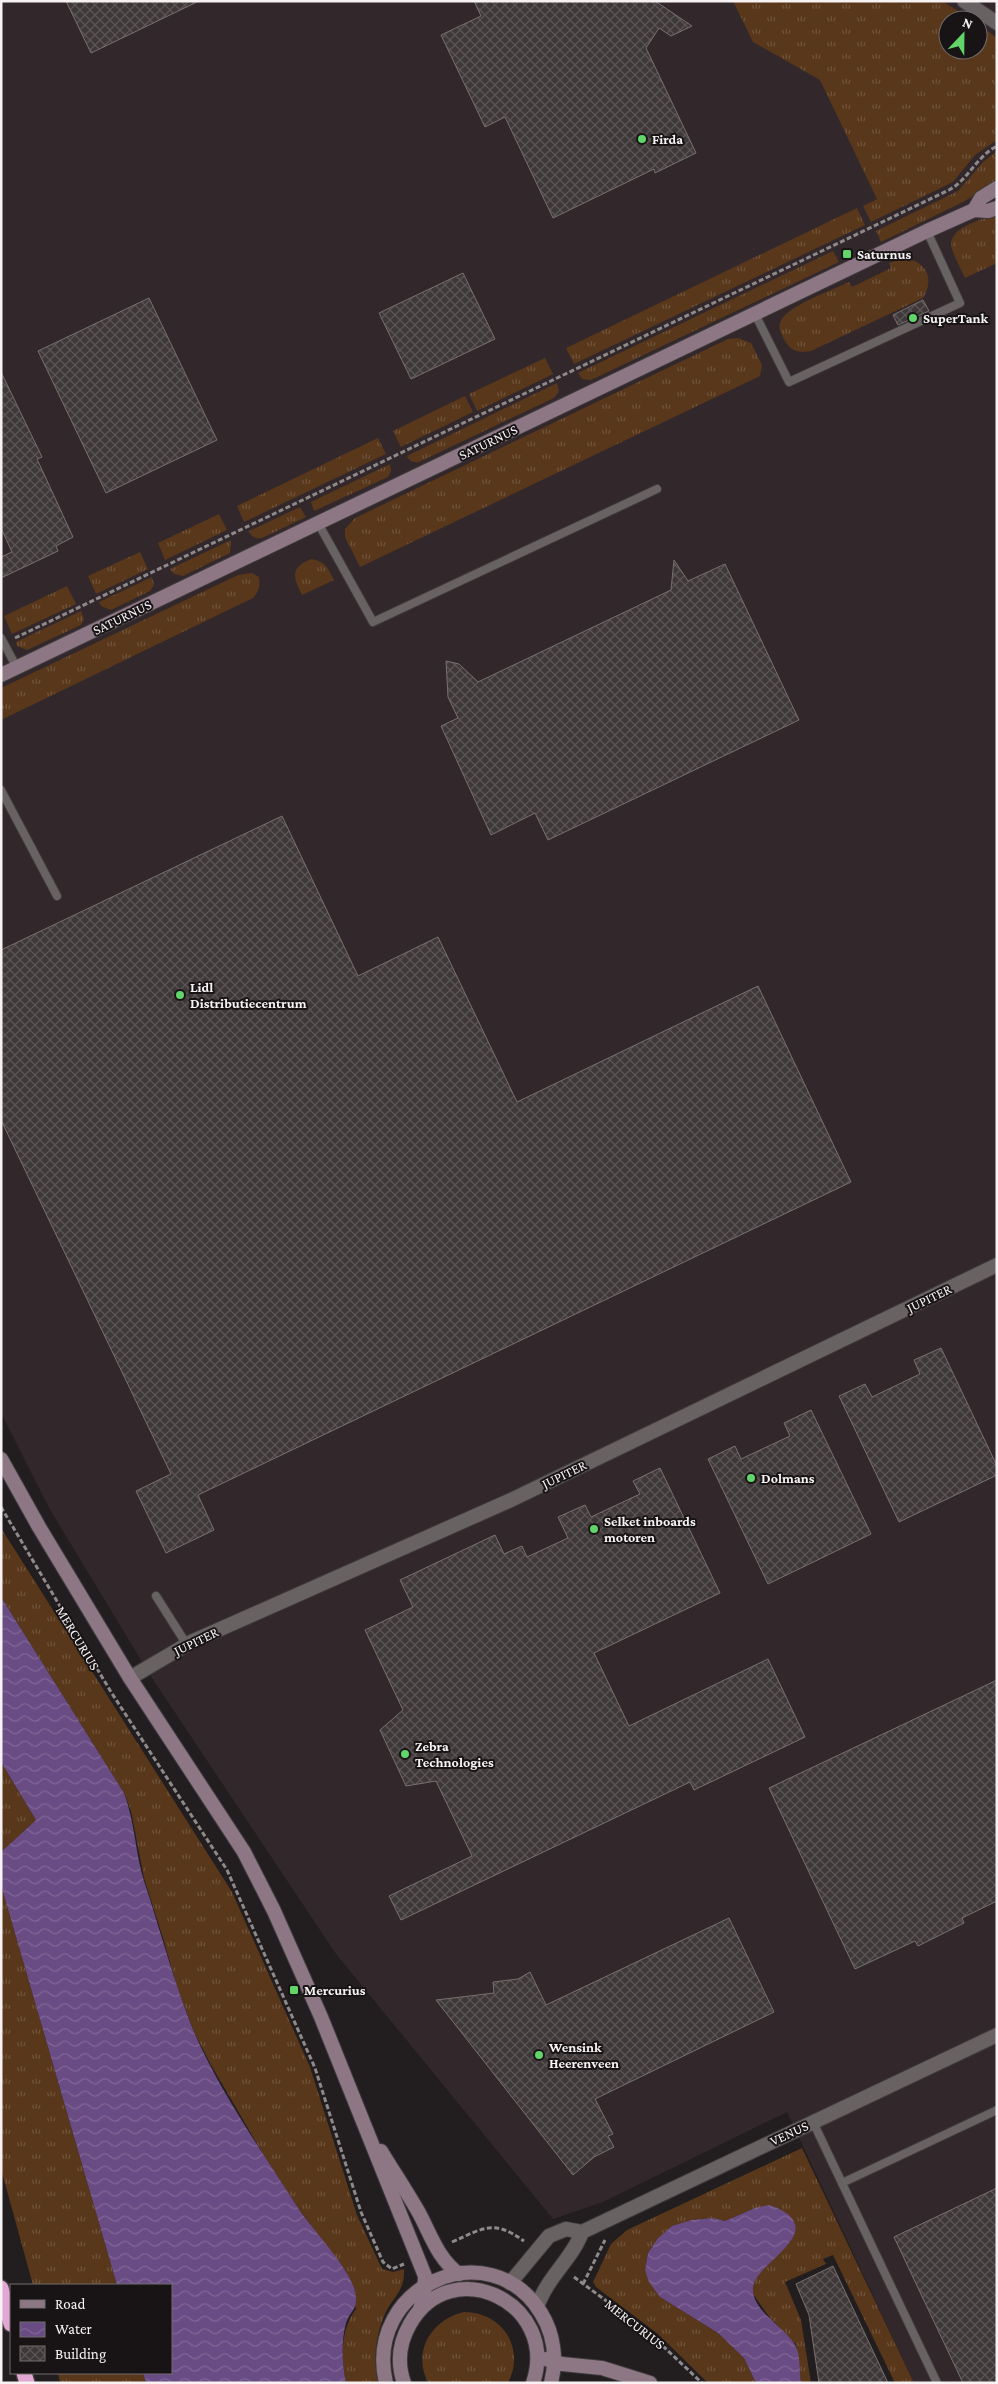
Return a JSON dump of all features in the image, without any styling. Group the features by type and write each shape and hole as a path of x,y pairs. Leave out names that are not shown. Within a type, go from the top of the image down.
{"highway":[{"path":"1,2288 10,2320"}],"main road":[{"name":"SATURNUS","path":"974,210 981,198 997,188"},
{"name":"SATURNUS","path":"1,675 927,231 974,210 988,211 997,208"},
{"name":"MERCURIUS","path":"1,1459 39,1527 130,1678 244,1852 260,1881 321,2017 422,2270 425,2286"},
{"name":"MERCURIUS","path":"361,2119 419,2214 437,2249 449,2267 458,2274"},
{"path":"386,2383 382,2353 392,2322 406,2300 425,2286 447,2276 458,2274 485,2274 510,2283 537,2306 550,2331 554,2362 551,2383"},
{"path":"498,2295 510,2283"},
{"path":"404,2383 400,2372 400,2350 406,2331 420,2309 425,2286"},
{"path":"420,2309 440,2296 457,2290 476,2289 498,2295 517,2309 527,2322 537,2350 537,2363 533,2383"},
{"path":"537,2350 554,2362 602,2368 650,2383"}],"street":[{"path":"964,1 997,23"},
{"name":"JUPITER","path":"130,1678 187,1644 511,1500 997,1265"},
{"name":"VENUS","path":"510,2283 549,2236 566,2229 582,2232 997,2035"},
{"path":"537,2306 547,2284 577,2245 582,2232"}],"lane":[{"path":"755,314 789,382 960,303 927,231"},
{"path":"318,524 373,622 657,489"},
{"path":"2,640 17,668"},
{"path":"1,790 57,896"},
{"path":"156,1596 187,1644"},
{"path":"842,2183 997,2110"},
{"path":"813,2122 937,2383"}],"path":[{"path":"2,640 949,190 958,184 982,156 997,146"},
{"name":"MERCURIUS","path":"1,1507 43,1581 125,1715 222,1861 315,2068 361,2212 382,2260 392,2268 402,2264"},
{"path":"583,2284 593,2267 614,2216"},
{"path":"444,2245 480,2229 494,2226 511,2232 526,2242"},
{"name":"MERCURIUS","path":"571,2275 648,2331 702,2383"}],"shaded area":[{"path":"1,1 997,1 997,2383 914,2383 787,2112 603,2202 553,2219 336,1954 150,1675 49,1508 1,1413"}],"green space":[{"path":"733,1 942,1 957,10 938,10 938,60 988,60 988,31 997,38 997,140 975,155 953,182 871,222 863,206 877,199 820,80 753,42"},
{"path":"997,151 997,182 963,202 881,242 876,231 958,191 983,162"},
{"path":"857,208 865,225 574,364 566,348"},
{"path":"997,214 997,263 965,278 952,249 954,235 975,222"},
{"path":"833,251 839,262 591,380 582,379 578,373"},
{"path":"903,258 917,262 926,271 928,284 923,298 811,351 796,351 785,341 780,323 791,311 810,299 849,282 852,287 891,268 889,263"},
{"path":"738,338 751,343 762,365 760,376 360,567 345,537 345,529 355,518 728,339"},
{"path":"545,358 553,374 477,411 469,394"},
{"path":"557,383 559,391 554,398 419,462 412,461 407,456"},
{"path":"465,396 473,412 401,447 393,431"},
{"path":"378,438 386,454 244,522 237,506"},
{"path":"390,464 391,471 388,477 314,511 311,502"},
{"path":"300,507 306,517 262,538 251,535 249,531"},
{"path":"219,514 227,530 165,560 158,543"},
{"path":"231,540 230,553 183,576 174,574 170,569"},
{"path":"140,552 148,569 96,594 88,576"},
{"path":"311,559 320,561 326,566 334,580 302,595 295,578 295,573 299,566"},
{"path":"252,573 259,577 259,589 253,598 1,720 1,688 238,575"},
{"path":"152,577 154,585 150,591 111,610 101,606 99,602"},
{"path":"67,586 76,604 12,634 4,616"},
{"path":"81,611 84,619 81,625 27,650 17,646 16,642"},
{"path":"1,1528 232,1892 310,2067 357,2215 382,2269 393,2272 404,2269 401,2289 385,2314 377,2339 375,2357 379,2383 346,2383 343,2363 344,2335 356,2309 344,2269 300,2211 266,2159 195,2034 178,1990 144,1878 131,1811 124,1793 1,1597"},
{"path":"1,1762 36,1820 1,1852"},
{"path":"1,1885 117,2284 33,2284 1,2169"},
{"path":"802,2148 914,2383 895,2383 833,2255 823,2259 826,2264 785,2282 801,2320 811,2383 801,2383 796,2345 770,2318 753,2294 753,2284 759,2273 791,2241 755,2208 725,2221 713,2218 692,2220 672,2226 658,2238 648,2253 645,2270 660,2297 718,2333 744,2358 756,2383 708,2383 658,2334 596,2287 593,2282 611,2244 627,2230"},
{"path":"464,2312 489,2318 507,2334 512,2345 514,2357 513,2370 508,2383 428,2383 422,2360 428,2338 442,2322"},
{"path":"58,2374 143,2374 146,2383 60,2383"}],"water":[{"path":"1,1597 124,1793 128,1804 141,1870 180,1995 194,2032 210,2065 237,2114 300,2211 340,2262 352,2283 356,2303 346,2323 343,2345 346,2383 146,2383 143,2374 172,2374 172,2284 117,2284 1,1885 1,1852 36,1820 1,1762"},
{"path":"768,2205 789,2215 795,2224 795,2233 790,2243 756,2279 753,2287 754,2296 757,2304 795,2345 799,2358 801,2383 756,2383 744,2358 718,2333 660,2297 649,2282 645,2270 648,2253 658,2238 672,2226 691,2220 713,2218 725,2221 755,2208"}],"building":[{"path":"66,1 199,1 91,53"},
{"path":"474,1 655,1 692,26 671,36 659,28 646,48 696,153 655,173 654,169 553,218 505,117 485,127 441,35 481,16"},
{"path":"463,273 495,339 411,379 379,313"},
{"path":"149,298 217,440 106,493 38,351"},
{"path":"923,300 929,311 898,325 893,315"},
{"path":"1,372 42,457 37,459 73,537 56,546 58,551 1,578 1,557 12,552 1,528"},
{"path":"674,560 688,581 725,564 799,720 548,840 535,813 491,835 441,726 458,718 448,697 446,661 459,664 478,682 671,590"},
{"path":"282,816 358,976 438,937 517,1102 758,986 851,1182 198,1495 214,1530 166,1553 136,1491 171,1474 1,1120 1,950"},
{"path":"941,1348 997,1466 997,1475 899,1522 839,1396 865,1384 872,1397 920,1374 914,1360"},
{"path":"811,1410 871,1534 768,1584 708,1459 735,1446 741,1459 790,1436 784,1423"},
{"path":"660,1468 720,1593 594,1653 629,1726 768,1659 805,1737 694,1790 690,1782 401,1920 389,1896 472,1856 436,1781 406,1786 380,1730 403,1710 365,1630 413,1607 400,1580 495,1535 504,1554 522,1546 527,1557 568,1538 558,1517 585,1505 591,1517 640,1494 633,1481"},
{"path":"997,1680 997,1901 962,1918 964,1923 918,1946 915,1941 855,1969 769,1788"},
{"path":"729,1918 774,2012 595,2099 613,2134 608,2136 614,2147 594,2157 573,2175 436,2000 494,1993 493,1982 518,1979 530,1972 546,2005"},
{"path":"997,2188 997,2383 963,2383 894,2237"},
{"path":"833,2266 888,2383 819,2383 809,2315 796,2284"}],"place":[{"name":"Firda","path":"642,139"},
{"name":"Saturnus","path":"847,254"},
{"name":"SuperTank","path":"913,318"},
{"name":"Lidl Distributiecentrum","path":"180,995"},
{"name":"Dolmans","path":"751,1478"},
{"name":"Selket inboards motoren","path":"594,1529"},
{"name":"Zebra Technologies","path":"405,1754"},
{"name":"Mercurius","path":"294,1990"},
{"name":"Wensink Heerenveen","path":"539,2055"}]}
